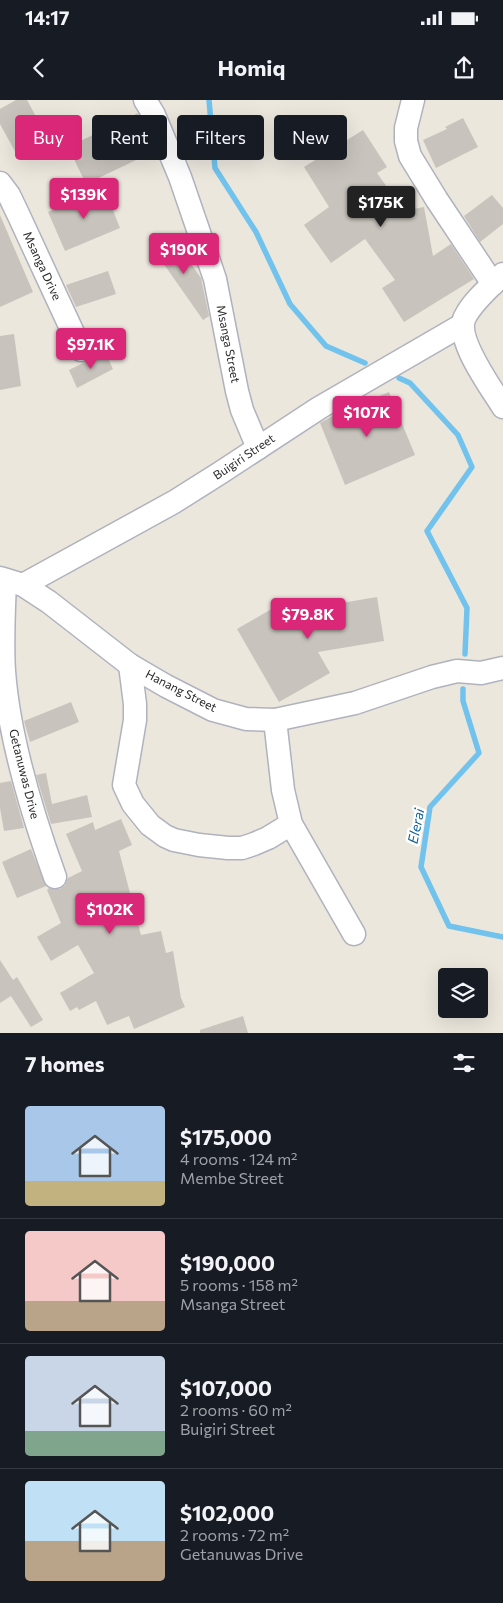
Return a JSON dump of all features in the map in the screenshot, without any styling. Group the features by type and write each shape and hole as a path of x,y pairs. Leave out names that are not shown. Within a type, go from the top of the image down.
{"street":[{"name":"Msanga Street","path":"145,100 154,115 180,178 215,280 237,391 242,410 258,448"},
{"path":"413,100 406,128 406,141 410,156 425,181 498,279 464,318 462,324 467,346 503,408"},
{"name":"Msanga Drive","path":"0,183 9,195 81,350"},
{"name":"Buigiri Street","path":"10,581 174,502 319,408 462,324"},
{"name":"Hanang Street","path":"10,581 49,602 130,665 213,710 246,719 275,720 355,703 432,677 457,671 481,673 503,668"},
{"name":"Getanuwas Drive","path":"10,581 4,671 9,710 36,824 55,877"},
{"path":"130,665 136,720 124,785 133,804 150,825 174,840 199,845 242,848 268,838 291,824"},
{"path":"275,720 283,790 291,824 354,934"}],"building":[{"path":"16,100 27,100 35,115 15,115 15,151 0,124 0,109"},
{"path":"463,118 478,147 436,168 423,140 447,129 445,127"},
{"path":"363,130 387,167 377,173 404,211 424,207 433,256 451,244 474,279 404,322 382,288 395,280 365,239 331,263 304,225 329,207 304,167 315,160 347,160 347,140"},
{"path":"92,135 92,160 136,160 86,184 74,160 82,160 82,140"},
{"path":"104,188 120,228 65,251 48,212"},
{"path":"492,195 503,208 503,224 480,242 464,216"},
{"path":"0,215 33,292 0,307"},
{"path":"172,237 201,278 209,316 203,320 154,250"},
{"path":"108,271 116,294 76,307 66,285"},
{"path":"14,334 21,386 0,390 0,336"},
{"path":"105,352 113,369 77,388 69,370"},
{"path":"389,392 415,455 345,485 320,423 336,414"},
{"path":"377,597 384,641 318,652 330,673 279,702 237,629 287,600 294,611"},
{"path":"71,702 79,722 30,742 24,721"},
{"path":"46,773 52,804 87,795 92,817 51,824 36,775"},
{"path":"11,781 24,828 4,831 0,808 0,783"},
{"path":"121,819 132,845 119,851 141,935 161,931 166,953 173,951 181,998 185,1007 134,1029 129,1016 107,1025 96,1001 79,1010 77,1007 70,1011 60,993 94,973 78,945 51,961 37,937 61,923 47,890 49,888 60,889 65,885 68,878 82,871 66,834 93,822 95,830"},
{"path":"31,849 46,886 17,898 2,862"},
{"path":"0,960 13,980 17,977 43,1020 31,1027 11,996 0,1003"},
{"path":"243,1016 248,1033 200,1033 200,1030"}],"waterway":[{"path":"209,100 215,168 256,232 290,304 326,346 365,363"},
{"path":"399,378 410,383 458,435 472,467 427,531 467,608 465,654"},
{"name":"Elerai","path":"463,689 463,701 479,753 430,807 421,867 449,926 503,937"}]}
